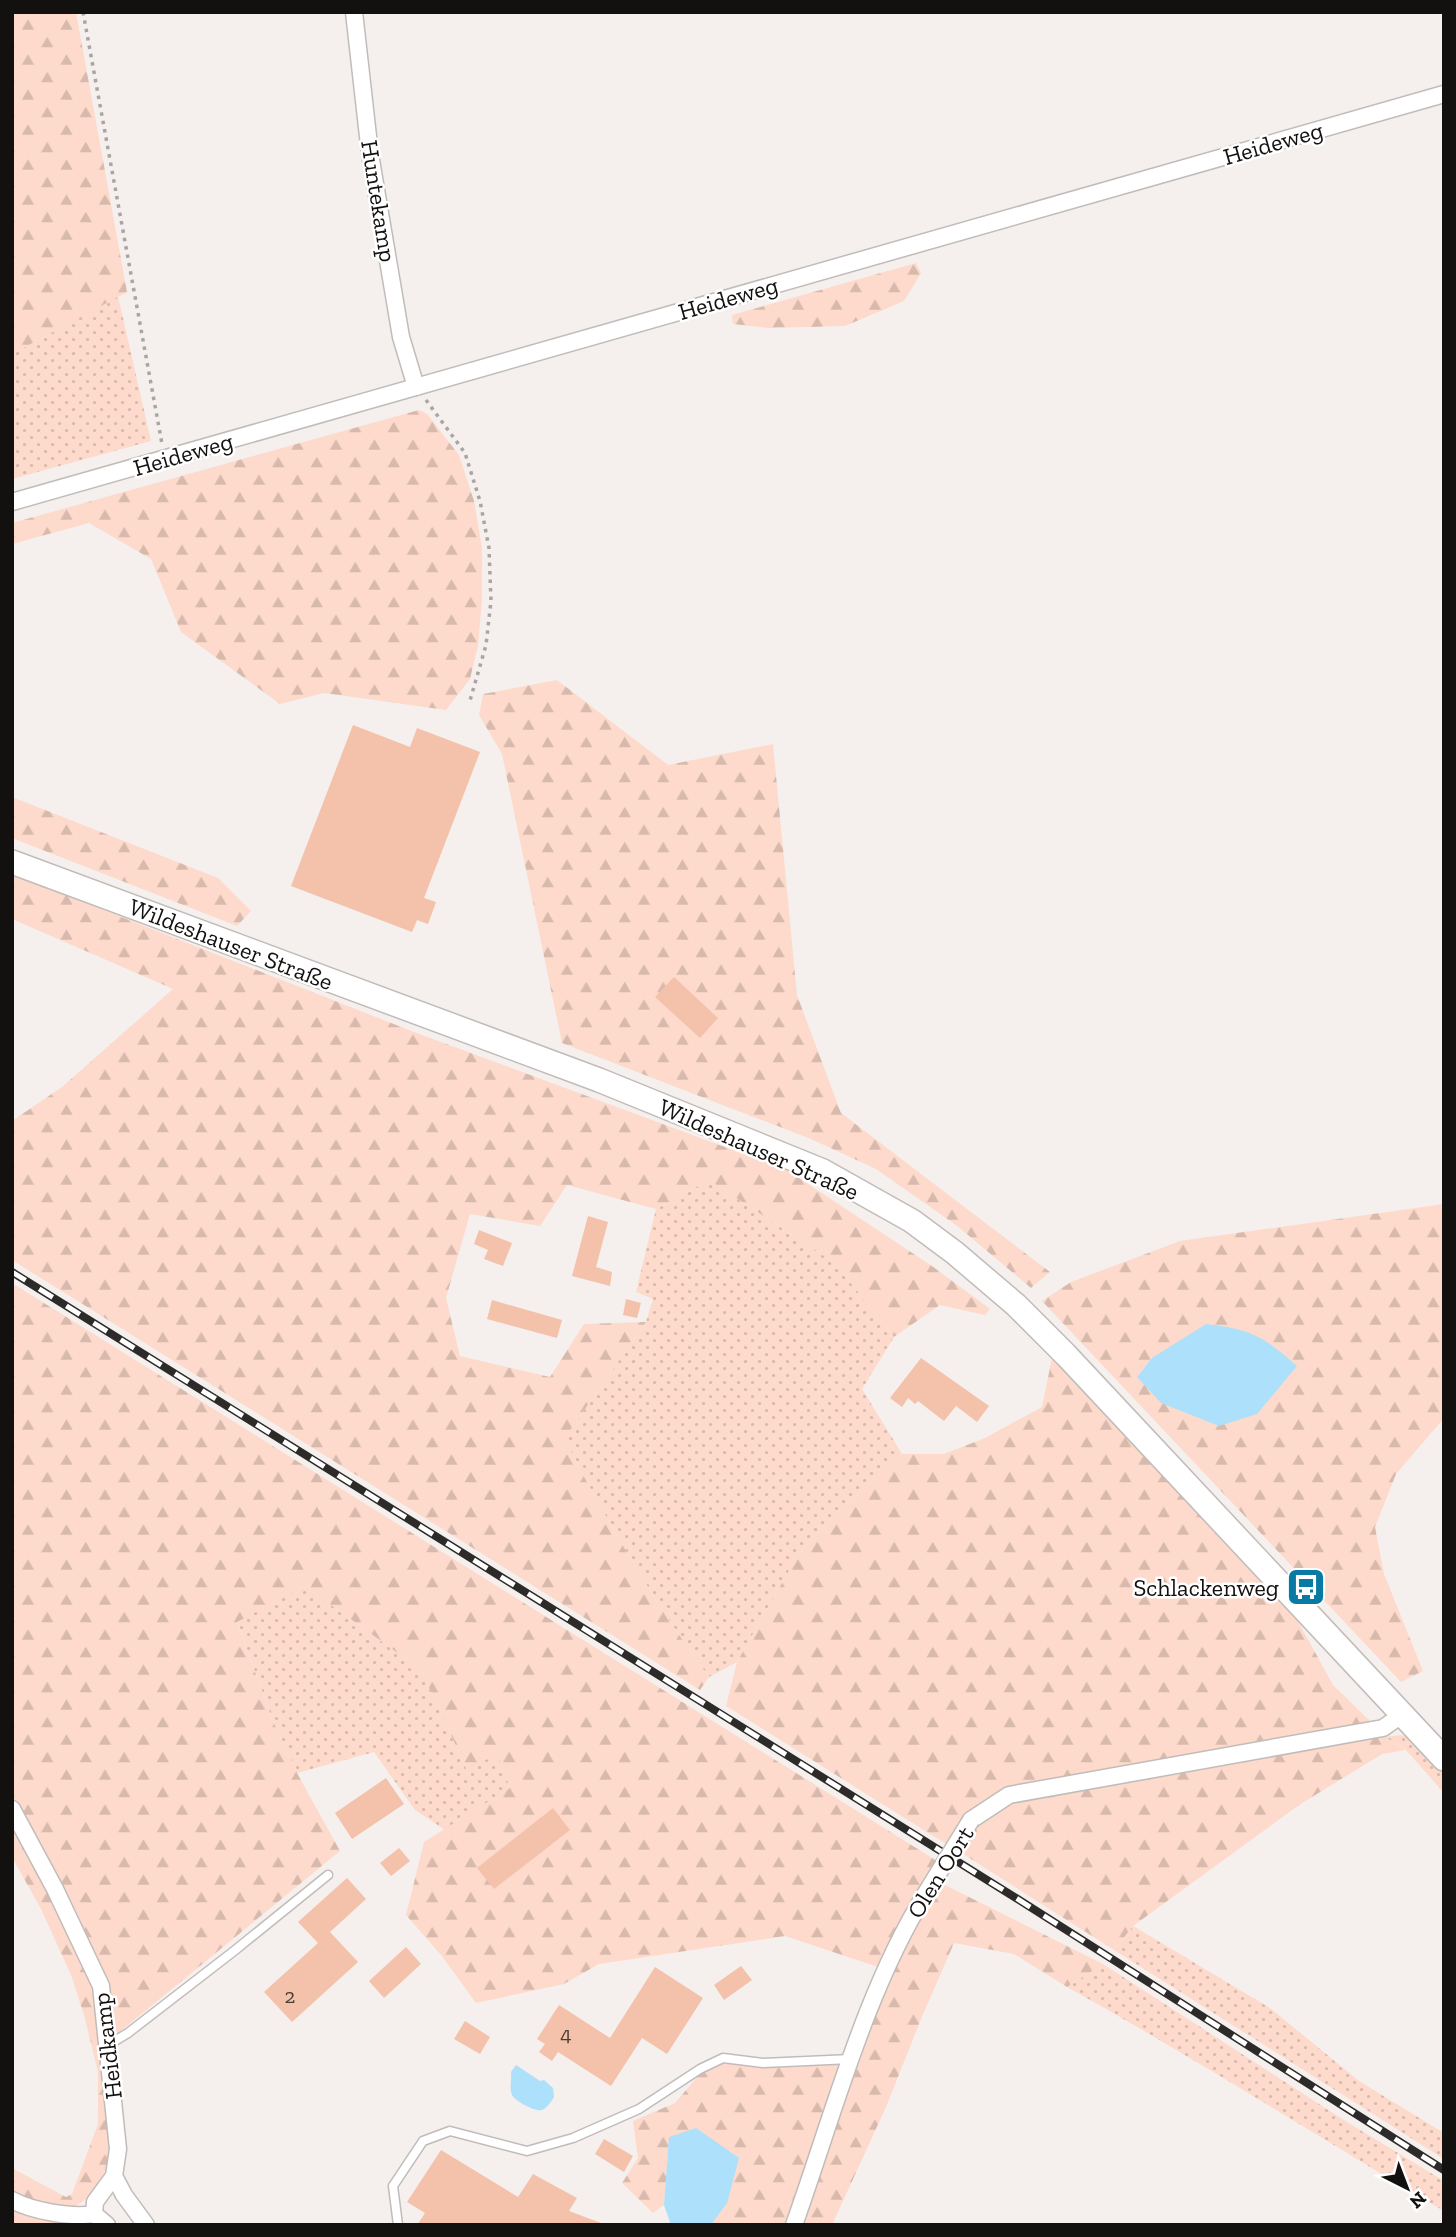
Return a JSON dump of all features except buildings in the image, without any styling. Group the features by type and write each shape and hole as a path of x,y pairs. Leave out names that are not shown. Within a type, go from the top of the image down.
{"main road":[{"name":"Wildeshauser Straße","path":"12,862 599,1080 823,1171 912,1221 955,1252 1016,1305 1444,1759"}],"street":[{"name":"Huntekamp","path":"354,12 372,167 401,337 416,387"},
{"name":"Heideweg","path":"12,502 1444,94"},
{"name":"Olen Oort","path":"794,2225 851,2059 904,1928 971,1820 1009,1795 1383,1728 1403,1714"},
{"name":"Heidkamp","path":"12,1809 55,1889 101,1986 118,2148 114,2176 95,2202 94,2214"},
{"path":"114,2176 146,2225"},
{"path":"12,2200 22,2205 79,2216 94,2214 107,2225"}],"lane":[{"path":"108,2045 128,2033 328,1875"},
{"path":"398,2225 393,2186 423,2141 432,2137 450,2131 527,2151 573,2138 639,2109 700,2068 723,2058 762,2063 851,2059"}],"path":[{"path":"83,12 164,459"},
{"path":"416,387 465,453 480,501 489,548 491,601 486,645 468,705"}],"green space":[{"path":"12,12 76,12 127,292 12,354"},
{"path":"916,263 921,273 904,301 845,326 768,328 733,324 732,315"},
{"path":"118,296 151,441 12,479 12,354"},
{"path":"419,410 427,414 459,455 474,501 482,548 478,646 470,679 446,710 324,693 280,704 181,632 151,559 89,523 12,544 12,523"},
{"path":"557,680 668,765 773,744 797,995 841,1113 1050,1272 1031,1288 956,1225 876,1169 811,1139 562,1043 502,754 479,715 483,694"},
{"path":"12,797 218,878 251,911 237,926 12,838"},
{"path":"12,874 414,1032 787,1170 932,1266 990,1309 985,1315 940,1305 894,1337 835,1263 709,1180 656,1209 567,1185 540,1226 470,1214 446,1298 460,1356 550,1377 584,1324 646,1322 564,1439 632,1561 709,1677 700,1690 12,1260 12,1121 62,1087 173,989 12,919"},
{"path":"709,1180 835,1263 894,1337 862,1389 902,1454 838,1512 798,1555 737,1662 709,1677 632,1561 564,1439 646,1322 653,1299 636,1292 656,1209"},
{"path":"1444,1204 1444,1418 1396,1474 1375,1527 1384,1574 1423,1671 1401,1682 1042,1301 1071,1282 1180,1241","holes":["1152,1358 1219,1426 1200,1418 1137,1377"]},
{"path":"12,1283 937,1861 897,1925 878,1967 785,1936 599,1964 564,1984 476,2003 441,1955 406,1915 424,1842 510,1788 497,1754 467,1770 421,1670 305,1586 237,1622 272,1719 297,1773 340,1851 117,2034 106,1984 60,1885 12,1798"},
{"path":"1052,1358 1084,1388 1294,1614 1333,1685 1372,1723 1007,1788 967,1814 946,1844 726,1706 737,1662 798,1555 838,1512 902,1454 944,1454 985,1438 1042,1407"},
{"path":"305,1586 421,1670 467,1770 497,1753 510,1788 445,1830 415,1810 374,1752 297,1773 272,1719 237,1621"},
{"path":"1401,1735 1412,1738 1444,1773 1444,1793 1406,1750 1385,1737"},
{"path":"1385,1737 1405,1750 1382,1754 1299,1805 1133,1926 1114,1950 960,1852 974,1826 1012,1801 1346,1741"},
{"path":"12,1819 96,1990 111,2152 96,2187 78,2205 67,2208 46,2206 12,2191 12,2168 66,2197 72,2194 98,2124 98,2072 71,1975 41,1909 12,1857"},
{"path":"939,1882 1103,1964 1067,1987 1014,1954 954,1943 886,2107 832,2225 805,2225 802,2223 893,1967"},
{"path":"1133,1926 1270,2008 1359,2081 1444,2133 1444,2159 1114,1950"},
{"path":"1103,1964 1347,2122 1444,2181 1444,2211 1067,1987"},
{"path":"724,2062 839,2062 787,2225 711,2225 727,2203 669,2138 664,2205 653,2213 622,2183 638,2158 633,2121 675,2103 699,2075"},
{"path":"12,2206 67,2221 69,2225 12,2225"}],"water":[{"path":"1206,1324 1256,1336 1297,1366 1257,1414 1219,1426 1161,1403 1137,1377 1152,1358"},
{"path":"516,2065 553,2088 554,2097 544,2109 530,2108 512,2095 511,2072"},
{"path":"696,2128 739,2158 727,2203 711,2225 671,2225 664,2205 669,2137"}],"railway":[{"path":"12,1272 1016,1898 1444,2170"}],"place":[{"name":"Schlackenweg","path":"1306,1587"}]}
